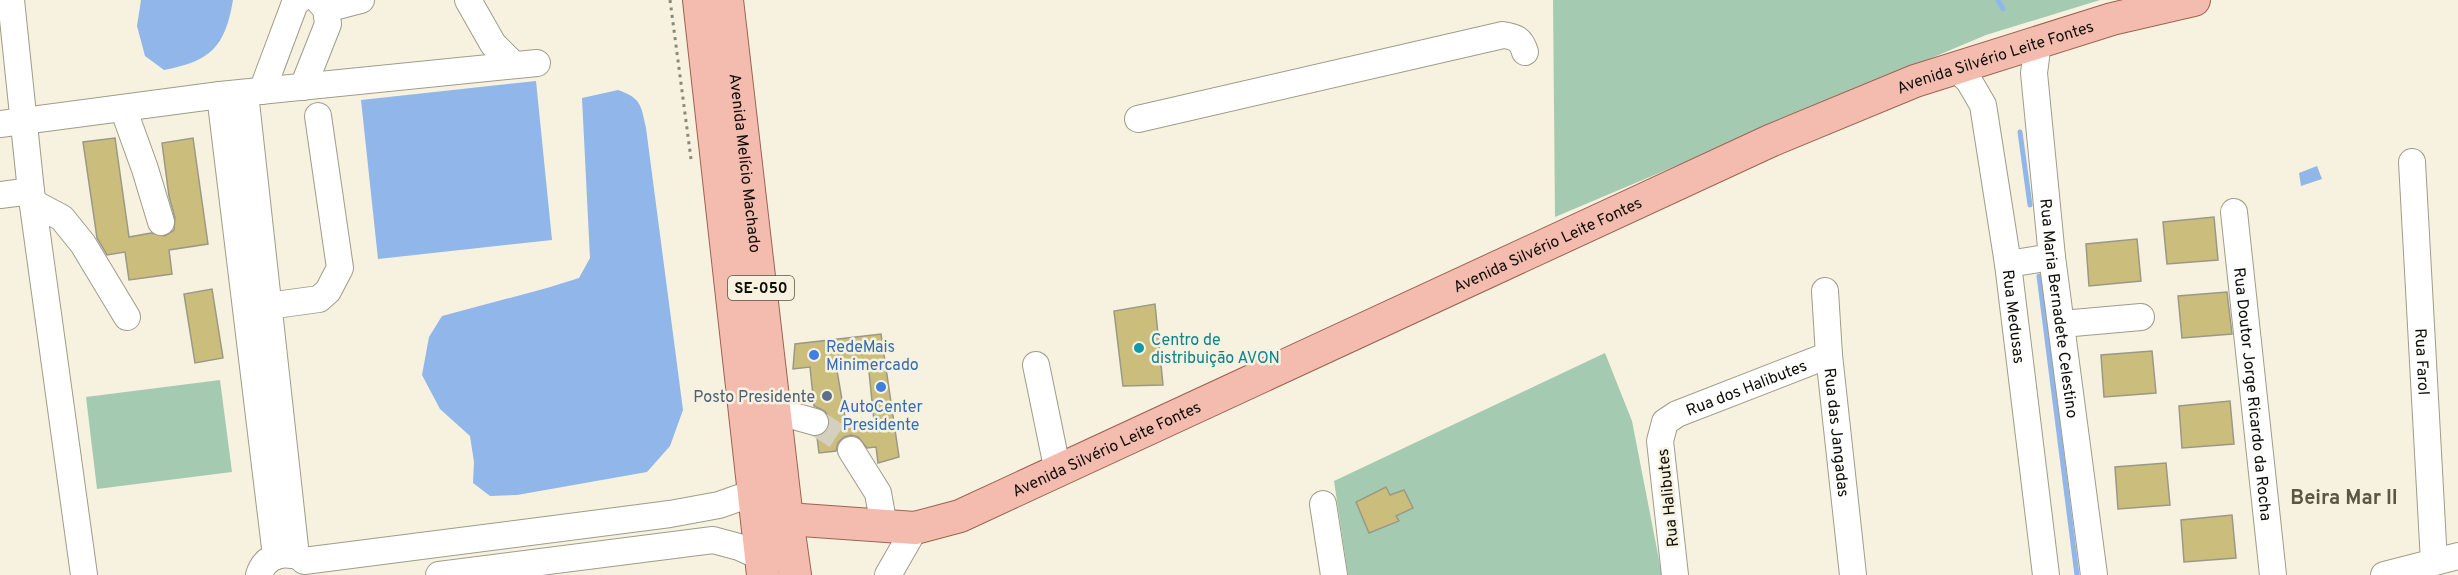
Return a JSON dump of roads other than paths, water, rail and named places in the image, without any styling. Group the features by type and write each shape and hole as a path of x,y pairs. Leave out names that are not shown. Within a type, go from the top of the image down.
{"main road":[{"name":"Avenida Melício Machado","path":"699,0 762,566"},
{"name":"Avenida Melício Machado","path":"727,0 795,575"},
{"name":"Avenida Silvério Leite Fontes","path":"787,519 915,528 960,516 1770,141 1915,81 2112,19 2194,0"}],"street":[{"path":"11,0 11,122 32,196 84,575"},
{"path":"297,562 272,432 262,317 253,92 295,3 299,0"},
{"path":"303,87 328,24 322,5 361,0"},
{"path":"11,122 220,95 525,64 493,44 468,0"},
{"path":"1138,119 1503,34 1516,37 1523,43 1525,52"},
{"name":"Rua Maria Bernadete Celestino","path":"2038,42 2034,74 2052,257 2094,575"},
{"name":"Rua Medusas","path":"1956,68 1969,81 1983,105 2008,264 2046,575"},
{"path":"220,95 262,317"},
{"path":"123,108 145,168 161,222"},
{"path":"262,317 319,299 328,291 340,268 318,116"},
{"name":"Rua Farol","path":"2412,162 2446,559"},
{"path":"0,195 32,196 62,218 83,244 127,317"},
{"name":"Rua Doutor Jorge Ricardo da Rocha","path":"2234,212 2273,575"},
{"path":"2008,264 2052,257"},
{"name":"Rua das Jangadas","path":"1826,291 1829,355 1853,575"},
{"path":"2062,324 2141,317"},
{"name":"Rua dos Halibutes","path":"1665,422 1677,414 1829,355"},
{"path":"1036,365 1058,472"},
{"path":"776,411 815,422"},
{"name":"Rua Halibutes","path":"1665,422 1660,441 1675,575"},
{"path":"851,450 878,493 884,526"},
{"path":"259,575 267,561 297,562 670,514 719,505 753,494"},
{"path":"1323,504 1334,575"},
{"path":"888,575 915,528"},
{"path":"439,575 713,540 739,547 762,566"},
{"path":"2384,575 2446,559"}],"water":[{"path":"141,0 233,0 225,30 213,49 193,62 164,70 145,56 137,26"},
{"path":"536,81 552,240 378,259 361,100"},
{"path":"618,90 636,99 643,113 683,410 670,446 647,472 517,495 490,496 473,483 474,462 470,436 440,409 422,375 429,337 442,316 579,278 590,258 582,98"},
{"path":"2317,166 2322,179 2301,186 2299,173"}],"waterway":[{"path":"1998,0 2003,9"},
{"path":"2020,132 2030,205"},
{"path":"2039,276 2077,575"}],"tunnel":[{"path":"815,422 841,439 851,450"}],"place":[{"name":"Centro de distribuição AVON","path":"1139,348"},
{"name":"RedeMais Minimercado","path":"814,355"},
{"name":"AutoCenter Presidente","path":"881,387"},
{"name":"Posto Presidente","path":"827,396"}],"district":[{"name":"Beira Mar II","path":"2344,497"}]}
